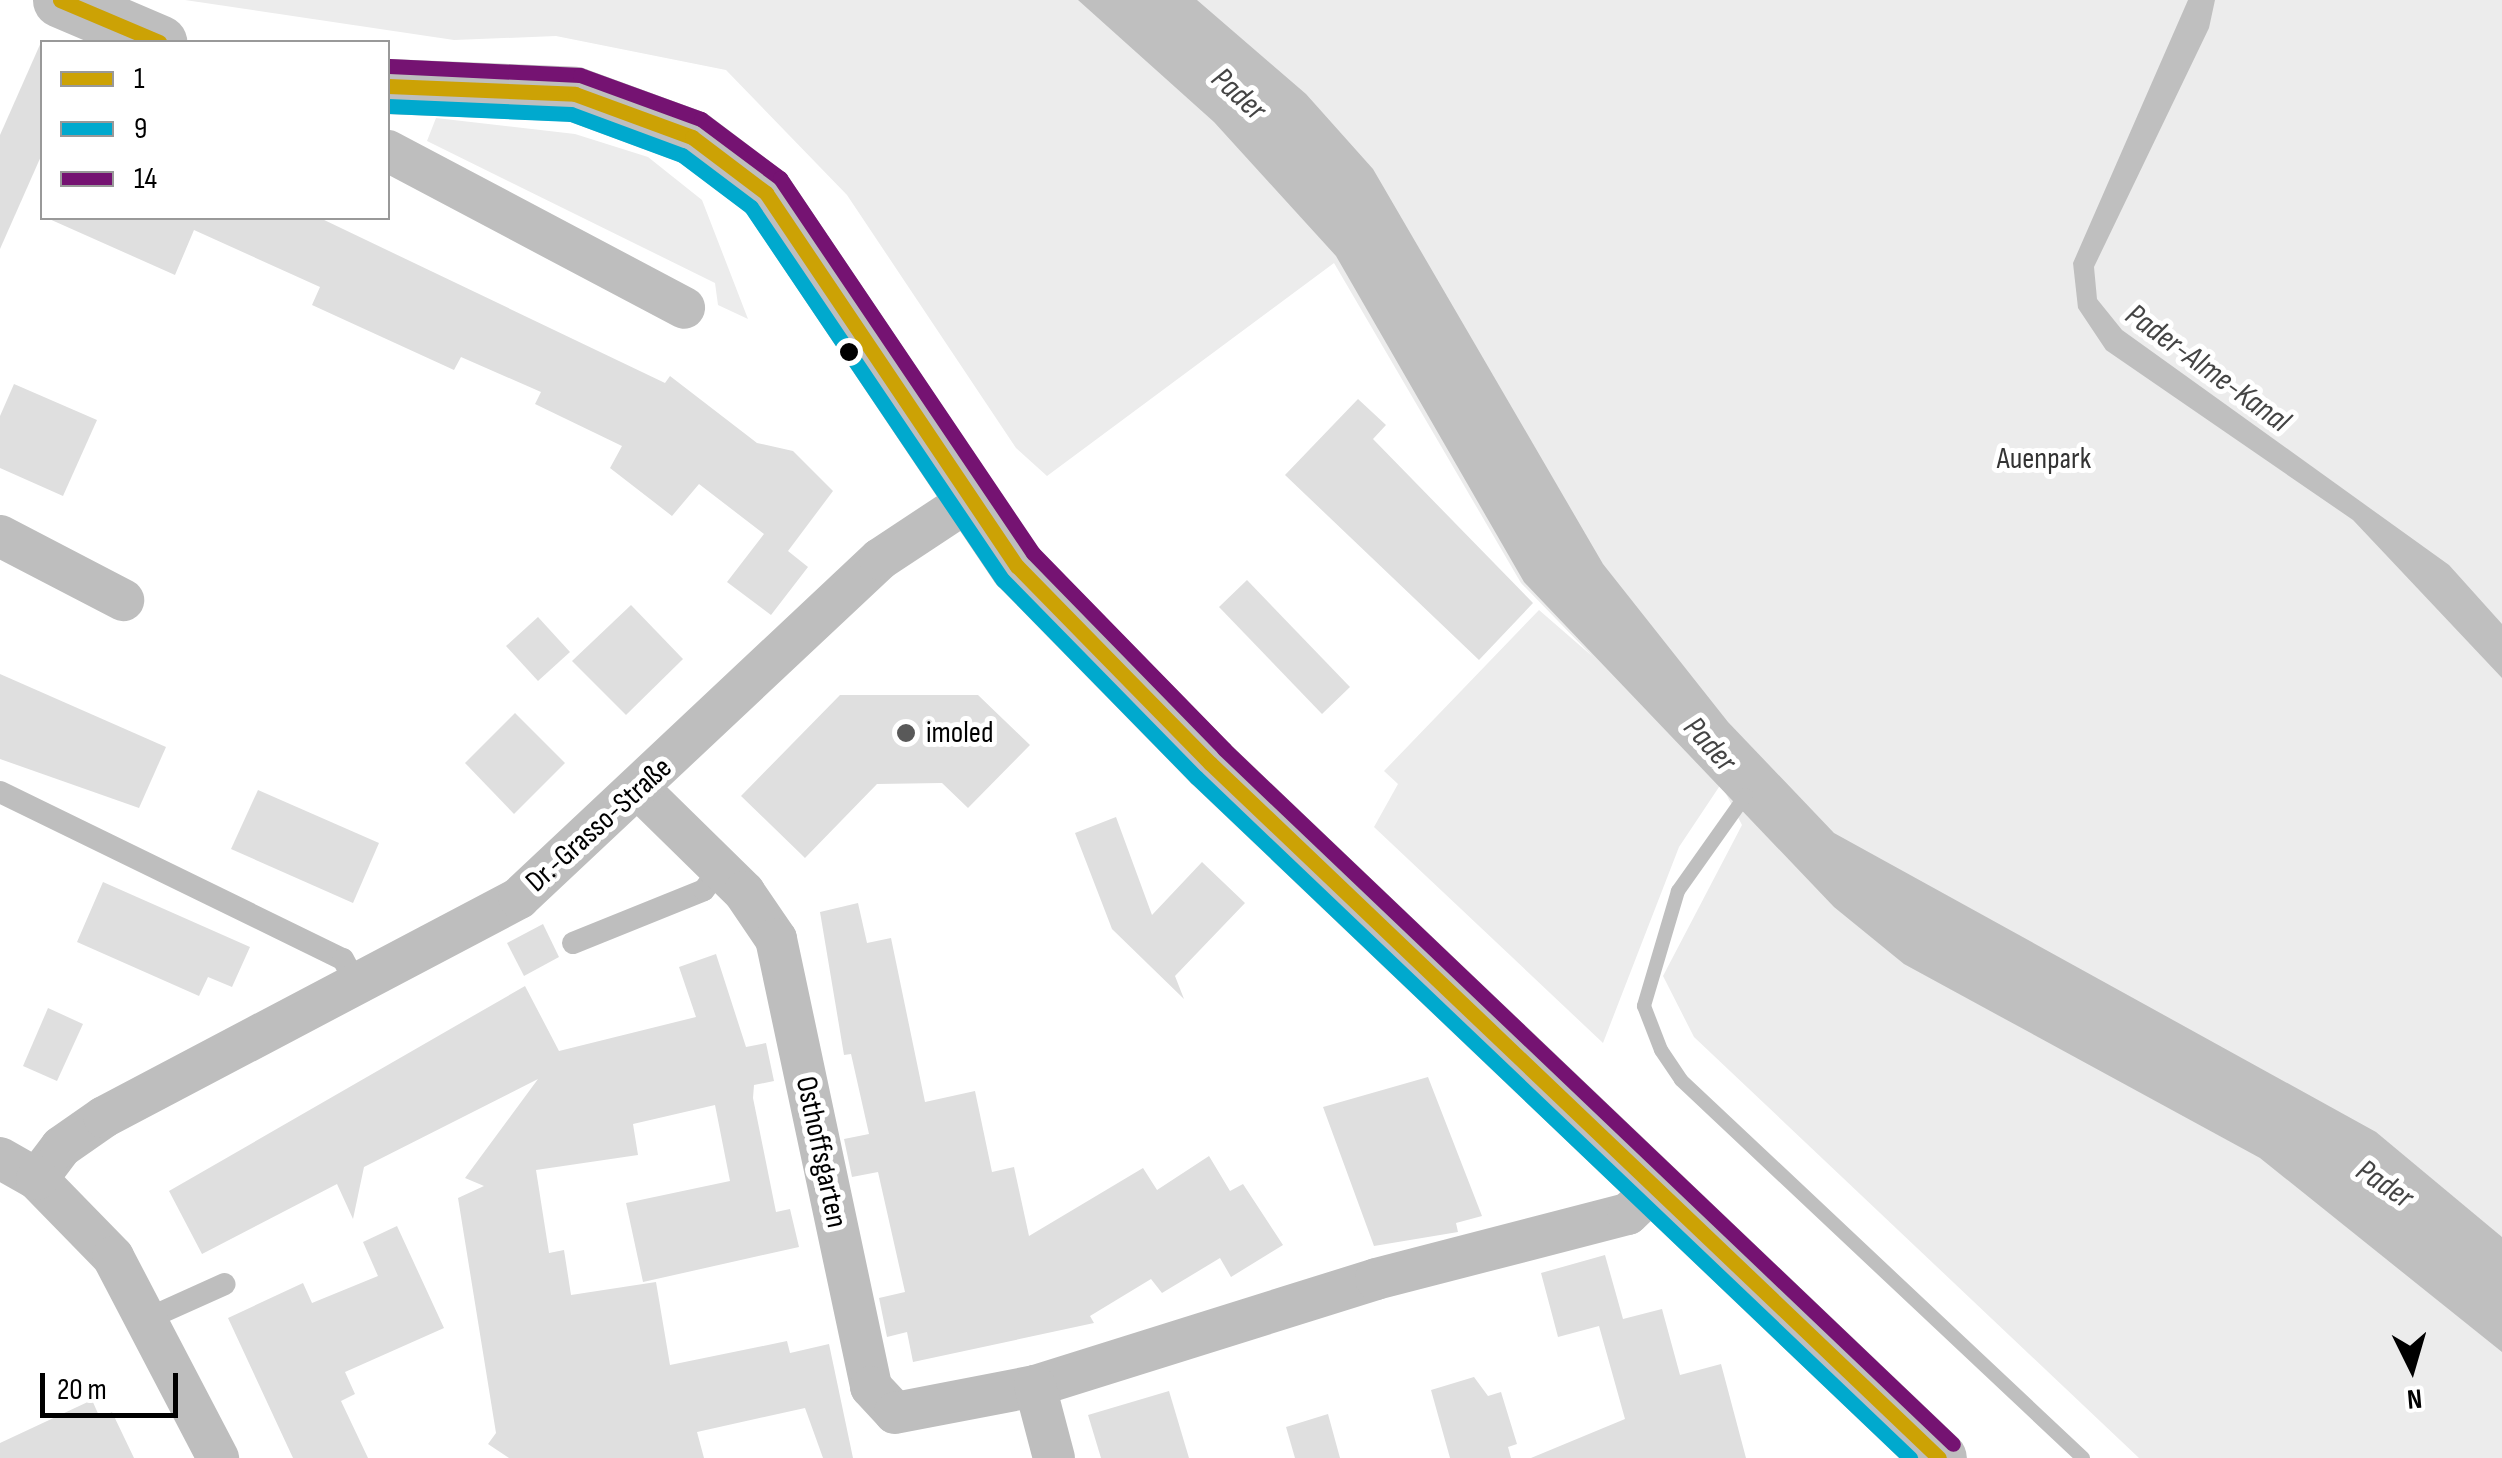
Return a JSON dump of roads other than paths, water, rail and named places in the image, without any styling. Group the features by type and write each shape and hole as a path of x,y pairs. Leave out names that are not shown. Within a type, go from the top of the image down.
{"street":[{"path":"60,0 153,40"},
{"path":"390,86 538,88 650,120 732,164 799,232 966,502 1141,695 1652,1191 1939,1458"},
{"path":"390,153 403,167 684,308"},
{"name":"Dr.-Grasso-Straße","path":"37,1179 61,1147 104,1117 354,980 519,898 640,790 895,547 966,502"},
{"path":"0,536 122,600"},
{"name":"Osthoffsgarten","path":"640,790 720,868 776,939 871,1388 894,1414 928,1414 1035,1386 1376,1279 1628,1214 1652,1191"},
{"path":"0,1158 37,1179 112,1258 218,1458"},
{"path":"1035,1386 1054,1458"}],"lane":[{"path":"0,792 343,960 354,980"},
{"path":"573,943 704,890 720,868"},
{"path":"147,1319 224,1284"}],"water":[{"name":"Pader","path":"1078,0 1197,0 1306,94 1373,169 1603,564 1728,722 1834,833 2376,1132 2502,1237 2502,1352 2260,1158 1904,964 1834,907 1524,582 1336,256 1214,122"},
{"path":"2188,0 2215,0 2209,28 2094,267 2097,299 2122,330 2449,565 2502,624 2502,678 2353,520 2106,350 2078,308 2073,263"}],"waterway":[{"path":"1746,795 1678,891 1644,1006 1661,1050 1681,1080 2083,1458"}],"place":[{"name":"imoled","path":"906,733"}],"water label":[{"name":"Pader-Alme-Kanal","path":"2207,369"}],"park label":[{"name":"Auenpark","path":"2044,459"}]}
